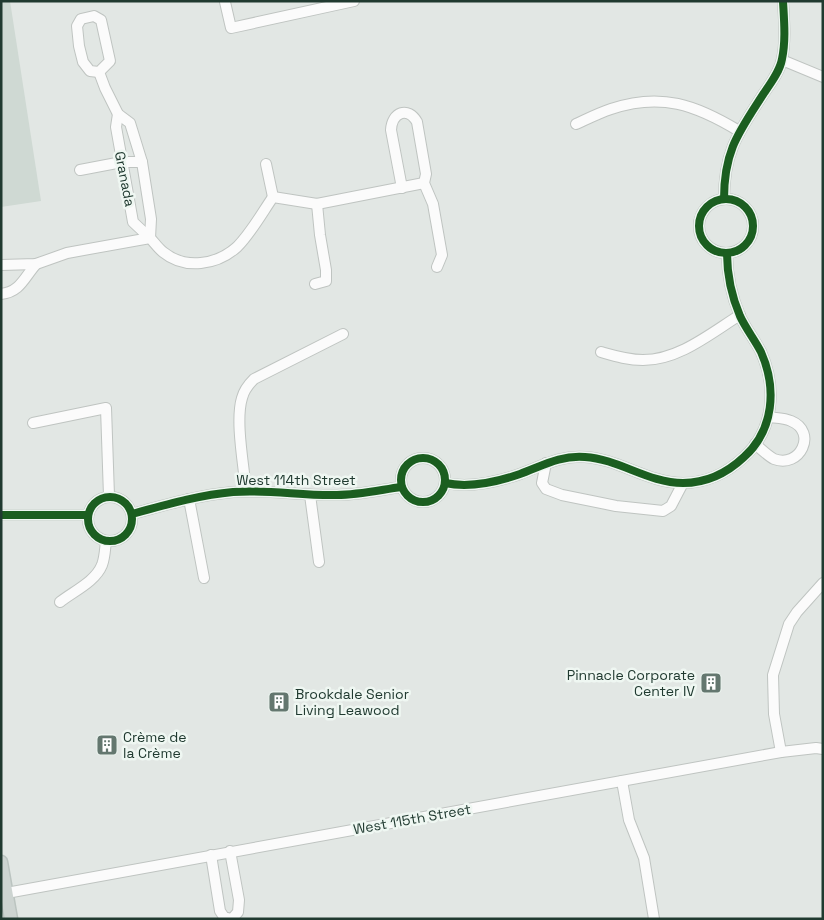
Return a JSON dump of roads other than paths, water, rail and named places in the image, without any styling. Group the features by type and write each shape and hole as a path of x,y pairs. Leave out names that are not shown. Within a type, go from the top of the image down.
{"main road":[{"path":"1,862 4,894 11,919"}],"street":[{"path":"225,2 231,28 354,1"},
{"path":"724,199 728,158 739,131 775,77 782,60 785,32 783,1"},
{"path":"94,16 101,20 110,61 98,72 90,71 83,62 78,46 77,26 81,19 94,16"},
{"path":"782,60 823,77"},
{"path":"1,265 36,264 67,253 150,238 151,219 142,162 130,123 118,114 98,72"},
{"path":"576,124 626,104 663,102 679,103 705,111 739,131"},
{"path":"402,188 391,130 392,121 400,114 407,113 413,116 417,122 426,174 424,183 433,204 442,255 437,267"},
{"name":"Granada","path":"118,114 116,127 133,222 163,252 177,260 202,264 228,254 238,246 273,197"},
{"path":"80,170 122,162 142,162"},
{"path":"266,164 273,197 318,204 424,183"},
{"path":"724,199 736,201 744,206 750,213 753,222 750,240 736,252 718,252 711,249 704,243 700,235 700,218 704,211 710,204 724,199"},
{"path":"315,284 326,281 318,204"},
{"path":"445,483 460,486 491,481 518,475 561,458 592,457 615,463 649,477 683,483 705,481 720,474 742,459 756,444 764,430 771,407 772,394 768,372 761,352 740,315 734,299 727,267 727,253"},
{"path":"1,294 12,293 20,286 36,264"},
{"path":"601,352 633,360 655,359 688,348 740,315"},
{"path":"246,491 239,415 242,397 248,386 254,379 343,334"},
{"path":"33,423 106,408 110,496"},
{"path":"756,444 775,459 785,460 796,457 806,442 805,434 797,424 790,420 768,417"},
{"path":"419,458 427,458 440,465 444,472 445,483 442,493 437,498 423,503 410,498 401,487 400,479 406,465 419,458"},
{"path":"546,463 542,483 546,490 616,506 663,511 671,506 683,483"},
{"name":"West 114th Street","path":"132,514 213,494 246,491 310,495 354,494 401,487"},
{"path":"310,495 319,562"},
{"path":"110,496 124,501 132,514 132,525 126,534 116,540 106,540 97,537 91,530 88,515 95,502 110,496"},
{"path":"189,499 204,578"},
{"path":"3,518 88,515"},
{"path":"60,602 98,572 103,563 106,540"},
{"path":"781,752 774,714 773,675 789,624 797,612 823,583"},
{"name":"West 115th Street","path":"4,894 230,851 781,752 823,749"},
{"path":"622,781 629,820 644,858 654,919"},
{"path":"210,855 220,911 224,917 232,919 238,912 239,900 230,851"}],"place":[{"name":"Pinnacle Corporate Center IV","path":"711,683"},
{"name":"Brookdale Senior Living Leawood","path":"279,702"},
{"name":"Crème de la Crème","path":"107,745"}]}
